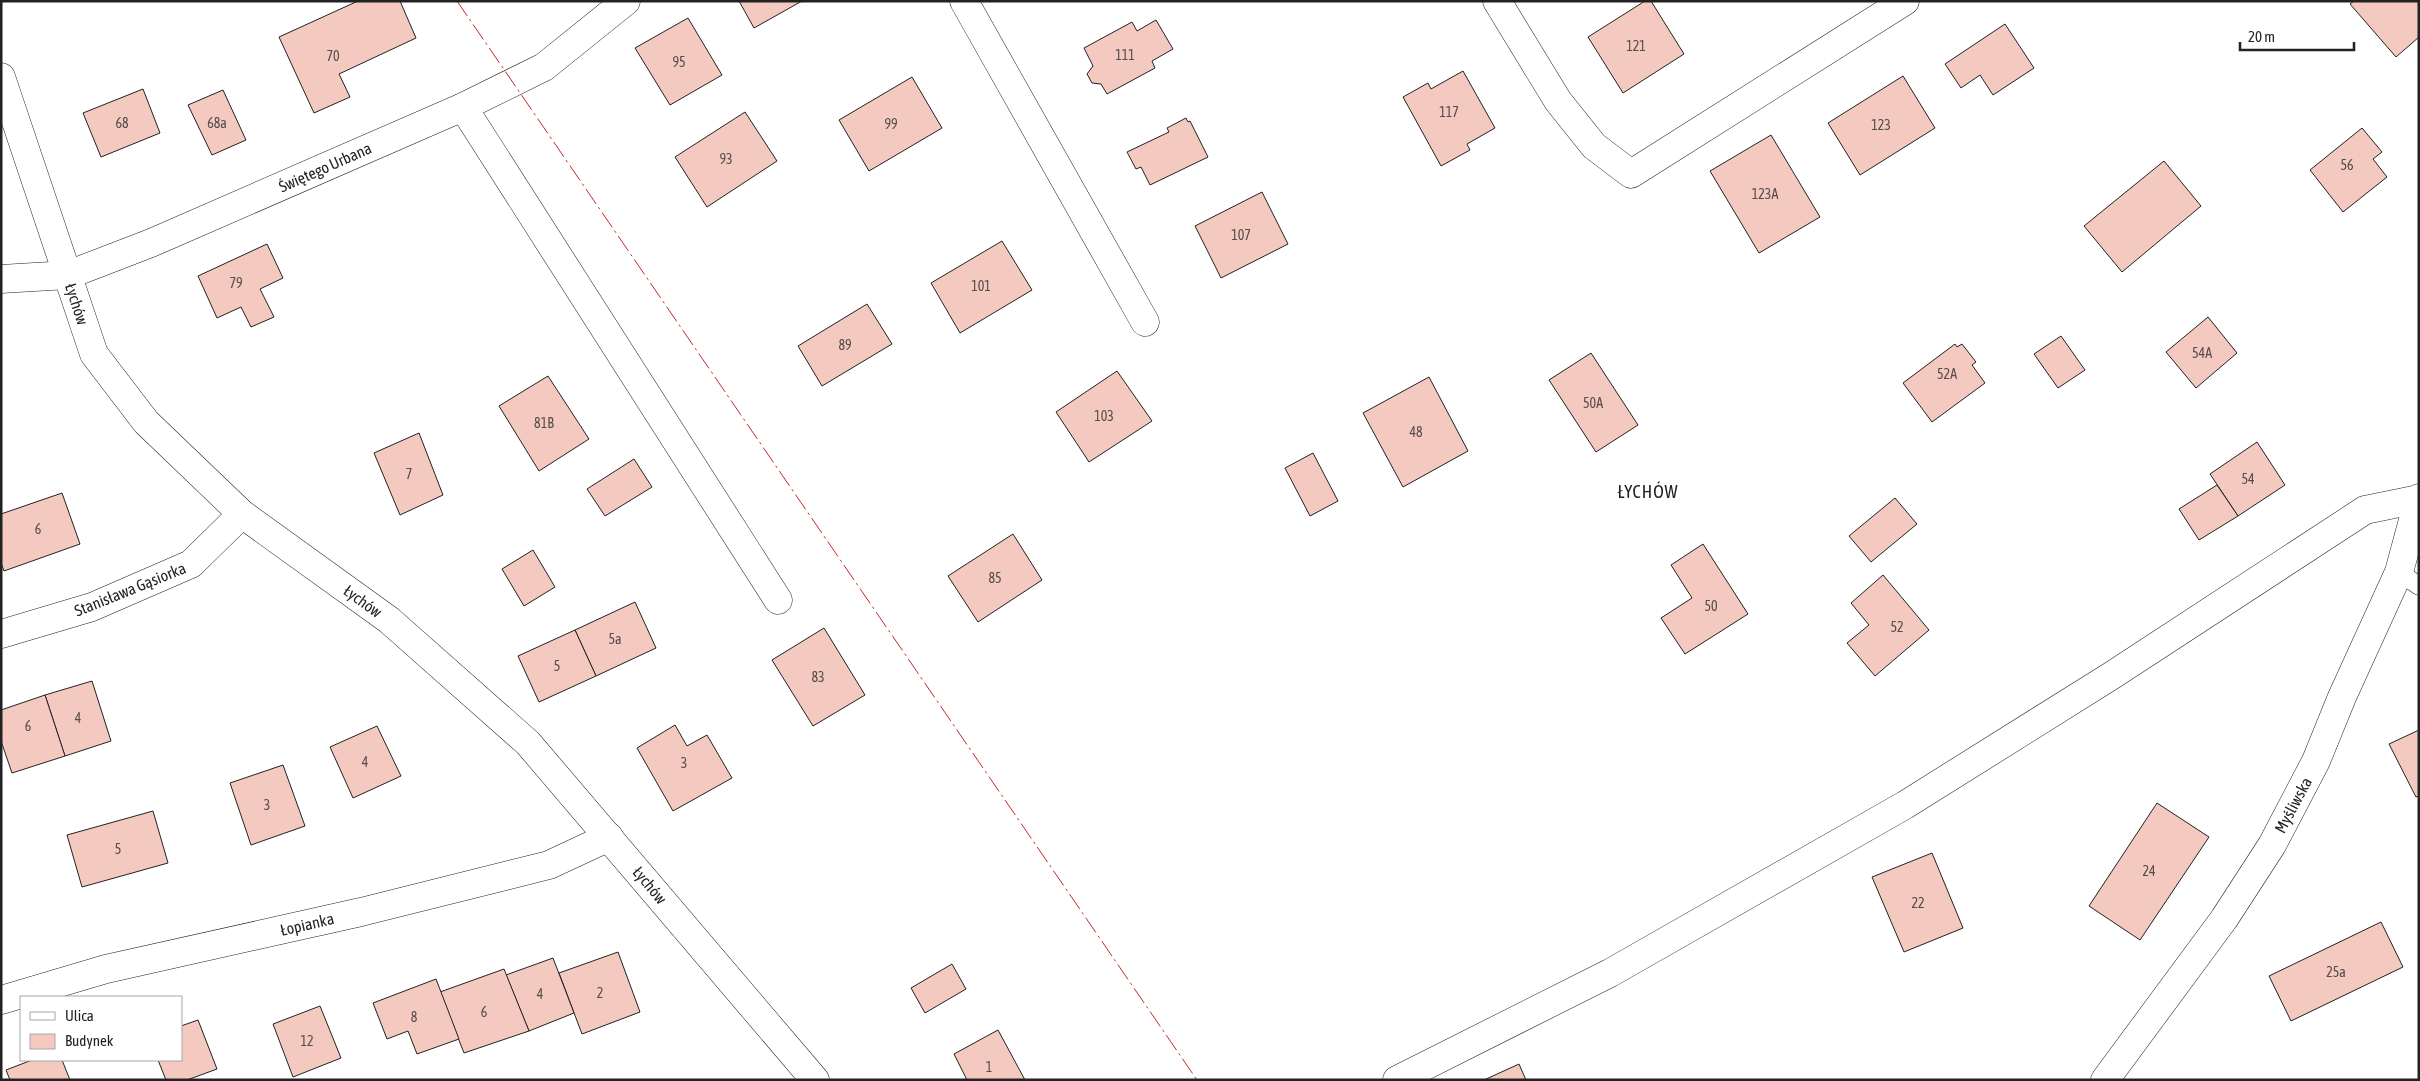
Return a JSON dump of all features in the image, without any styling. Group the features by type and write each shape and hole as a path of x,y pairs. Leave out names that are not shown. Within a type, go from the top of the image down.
{"street":[{"name":"Świętego Urbana","path":"1,279 68,275 151,243 463,107 544,67 626,1"},
{"path":"964,1 1145,322"},
{"path":"1497,1 1558,101 1594,146 1631,174 1905,1"},
{"name":"Łychów","path":"1,77 94,354 146,422 242,514 389,620 528,743 815,1080"},
{"path":"463,107 778,600"},
{"path":"1397,1080 1610,973 1905,805 2111,676 2365,510 2419,499"},
{"name":"Myśliwska","path":"2105,1080 2224,919 2272,845 2316,761 2342,697 2409,579 2419,499"},
{"name":"Stanisława Gąsiorka","path":"1,634 92,607 191,564 242,514"},
{"name":"Łopianka","path":"1,1000 106,969 361,912 549,865 609,837"}],"building":[{"path":"358,1 400,1 416,38 339,74 350,97 314,113 279,37"},
{"path":"739,1 802,1 754,28"},
{"path":"1645,1 1651,1 1684,54 1623,93 1588,37"},
{"path":"2354,1 2419,1 2419,37 2396,57 2350,4"},
{"path":"688,18 722,75 670,105 635,48"},
{"path":"1156,20 1173,49 1152,61 1155,68 1107,94 1101,84 1092,83 1087,74 1093,66 1084,48 1132,22 1137,31"},
{"path":"2005,24 2034,68 1993,95 1980,75 1961,88 1945,64"},
{"path":"1463,71 1495,128 1467,144 1470,150 1441,166 1403,97 1428,83 1431,89"},
{"path":"1903,76 1935,128 1860,175 1828,123"},
{"path":"912,77 942,128 869,171 839,120"},
{"path":"143,89 160,133 101,157 83,113"},
{"path":"223,90 246,140 212,155 188,105"},
{"path":"745,112 777,161 707,207 675,157"},
{"path":"1186,118 1188,122 1190,121 1208,157 1150,185 1141,167 1136,169 1127,152 1169,132 1167,128"},
{"path":"2362,128 2382,152 2373,159 2387,177 2343,212 2310,170"},
{"path":"1771,135 1820,217 1759,253 1710,171"},
{"path":"2164,161 2201,206 2122,272 2084,226"},
{"path":"1262,192 1288,244 1221,278 1195,226"},
{"path":"1002,241 1032,290 960,333 931,283"},
{"path":"267,244 283,278 260,289 274,317 251,327 241,307 217,318 198,276"},
{"path":"867,304 892,344 822,386 798,346"},
{"path":"2208,317 2237,353 2196,388 2166,352"},
{"path":"2061,336 2085,370 2058,388 2034,354"},
{"path":"1955,344 1957,347 1962,344 1976,362 1972,365 1985,383 1932,422 1903,383"},
{"path":"1591,353 1638,425 1596,452 1549,380"},
{"path":"1117,371 1152,421 1089,462 1056,412"},
{"path":"548,376 589,439 539,471 499,406"},
{"path":"1429,377 1468,451 1403,487 1363,413"},
{"path":"419,433 443,495 400,515 374,453"},
{"path":"2257,442 2285,485 2238,516 2210,474"},
{"path":"1313,453 1338,501 1310,516 1285,468"},
{"path":"634,459 652,487 605,516 587,489"},
{"path":"2217,485 2238,516 2199,540 2179,509"},
{"path":"62,493 80,544 4,571 1,563 1,514"},
{"path":"1895,498 1917,524 1871,562 1849,536"},
{"path":"1013,534 1042,580 978,622 948,576"},
{"path":"1703,544 1748,614 1685,654 1661,618 1692,598 1671,565"},
{"path":"533,550 555,587 524,606 502,569"},
{"path":"1883,575 1929,630 1875,676 1847,643 1869,625 1851,603"},
{"path":"635,602 656,648 596,676 575,630"},
{"path":"824,628 865,695 813,726 772,660"},
{"path":"575,630 596,676 539,702 518,656"},
{"path":"92,681 111,741 65,756 45,695"},
{"path":"45,695 65,756 12,773 1,741 1,710"},
{"path":"675,725 687,746 707,735 732,778 673,811 637,748"},
{"path":"377,726 401,776 353,798 330,747"},
{"path":"2419,730 2419,796 2416,797 2389,744"},
{"path":"283,765 305,826 251,845 230,783"},
{"path":"2157,803 2209,837 2140,940 2089,906"},
{"path":"153,811 168,863 82,887 67,835"},
{"path":"1932,853 1963,928 1904,952 1872,877"},
{"path":"2381,922 2403,967 2291,1021 2269,976"},
{"path":"618,952 640,1012 582,1034 559,973"},
{"path":"553,958 574,1013 529,1031 506,975"},
{"path":"952,964 966,989 925,1013 911,988"},
{"path":"504,969 529,1031 464,1053 440,992"},
{"path":"436,979 459,1039 417,1054 408,1031 387,1039 373,1003"},
{"path":"320,1006 341,1058 293,1077 273,1024"},
{"path":"198,1020 217,1069 187,1080 166,1080 158,1061 182,1061 182,1026"},
{"path":"998,1030 1025,1080 967,1080 954,1054"},
{"path":"29,1061 62,1061 70,1080 10,1080 6,1070"},
{"path":"1519,1064 1526,1080 1484,1080"}],"power":[{"path":"457,1 1197,1080"}],"district":[{"name":"ŁYCHÓW","path":"1648,491"}]}
